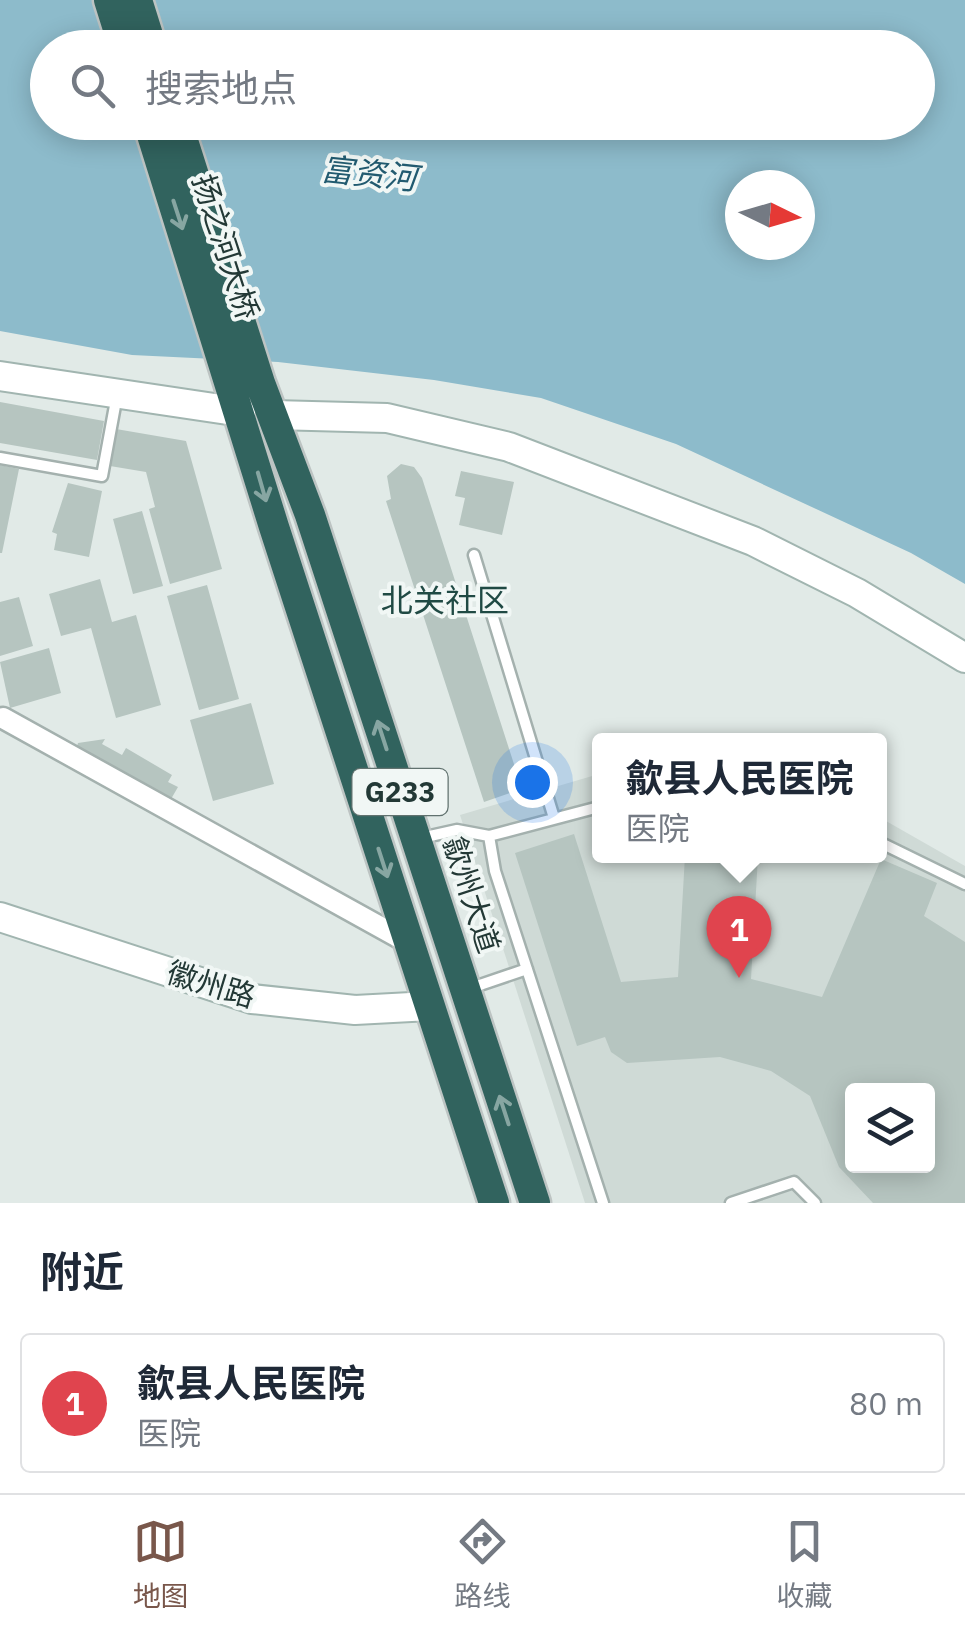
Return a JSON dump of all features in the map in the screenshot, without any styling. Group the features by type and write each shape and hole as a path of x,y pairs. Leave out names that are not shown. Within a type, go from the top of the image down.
{"highway":[{"path":"109,0 118,30"},
{"path":"137,0 146,30"},
{"name":"扬之河大桥","path":"154,140 246,396"},
{"name":"扬之河大桥","path":"181,140 246,396"},
{"name":"歙州大道","path":"246,396 274,415 534,1203"},
{"name":"G233","path":"246,396 409,943 494,1203"}],"street":[{"path":"0,376 117,394 246,396"},
{"path":"274,415 386,418 509,447 754,541 857,593 965,658"},
{"path":"3,718 409,943"},
{"name":"徽州路","path":"0,917 252,999 337,1010 430,1006"}],"lane":[{"path":"0,458 102,476 117,394"},
{"path":"474,556 554,818"},
{"path":"416,840 457,830 489,836 592,809"},
{"path":"489,836 495,871 603,1203"},
{"path":"887,846 965,884"},
{"path":"465,990 526,969"},
{"path":"731,1203 794,1182 816,1203"}],"shaded area":[{"path":"592,776 592,863 887,863 887,822 965,866 965,1203 585,1203 460,815"}],"water":[{"name":"富资河","path":"0,0 965,0 965,584 911,553 676,444 541,398 434,380 278,362 132,355 0,331"}],"building":[{"path":"0,402 104,421 97,460 0,443"},
{"path":"116,429 186,441 222,569 170,584 149,509 155,507 146,472 110,466"},
{"path":"401,464 414,467 422,478 522,789 484,802 386,501 391,499 387,476"},
{"path":"0,465 19,469 2,553 0,553"},
{"path":"461,471 514,482 502,535 459,525 465,498 455,496"},
{"path":"68,483 102,491 89,557 54,550 57,534 52,532"},
{"path":"142,511 163,586 133,594 113,519"},
{"path":"100,579 112,622 136,615 161,705 116,718 91,628 61,636 49,594"},
{"path":"207,585 239,699 199,710 167,596"},
{"path":"19,597 33,646 0,656 0,602"},
{"path":"49,648 61,693 10,708 0,662"},
{"path":"251,703 274,784 213,801 190,720"},
{"path":"105,739 102,744 122,755 126,748 172,775 168,782 178,787 167,806 75,753 78,743"},
{"path":"574,834 621,982 678,977 685,863 758,863 751,979 822,997 879,863 887,862 937,883 924,916 965,942 965,1203 873,1203 839,1167 810,1096 771,1071 720,1057 627,1063 611,1052 605,1037 577,1046 515,853"}],"place":[{"name":"歙县人民医院","path":"739,978"}],"district":[{"name":"北关社区","path":"445,601"}]}
